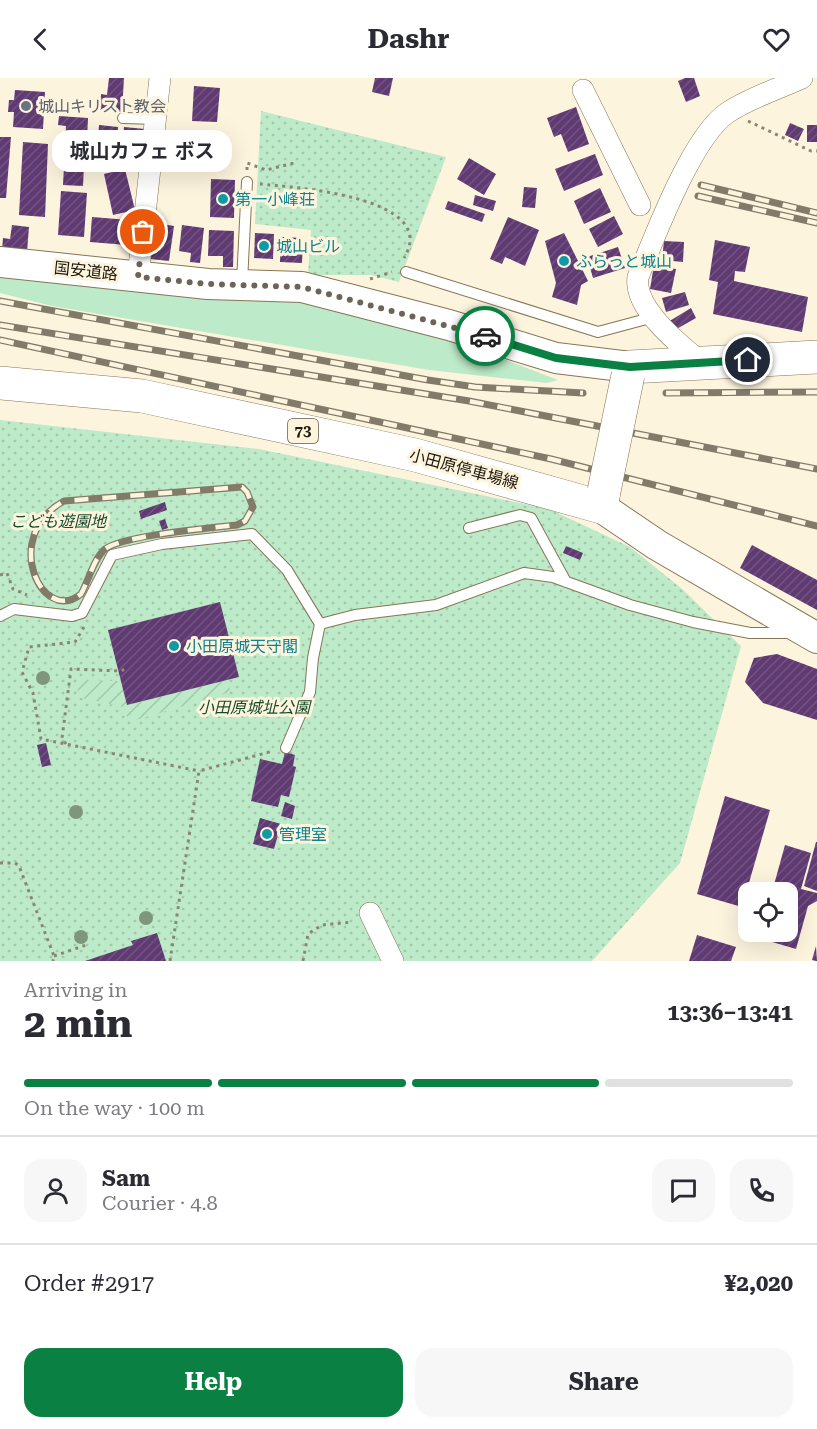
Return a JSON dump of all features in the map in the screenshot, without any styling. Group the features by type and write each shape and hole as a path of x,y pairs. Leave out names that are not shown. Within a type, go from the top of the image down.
{"main road":[{"path":"603,499 629,371 702,363 817,357"},
{"name":"小田原停車場線","path":"0,383 142,396 415,455 603,499"}],"street":[{"path":"138,277 160,78"},
{"path":"702,363 675,341 640,297 637,286 647,220 706,134 734,110 802,78"},
{"path":"583,90 647,220"},
{"name":"国安道路","path":"0,262 242,286 302,287 556,358 629,371"},
{"path":"603,499 657,545 812,635"},
{"path":"373,918 393,961"}],"lane":[{"path":"123,118 156,119"},
{"path":"242,286 247,182"},
{"path":"406,272 598,332 654,317"},
{"path":"469,528 520,515 531,518 566,582"},
{"path":"0,616 14,609 72,616 82,613 112,555 162,544 252,534 287,570 320,624 313,658 310,692 286,748"},
{"path":"320,624 355,615 435,605 524,573 553,577 630,605 693,622 750,633 812,635"}],"path":[{"path":"734,110 751,124 811,151 817,151"},
{"path":"294,163 266,170 247,163 247,182 359,198 401,221 407,231 407,254 400,265 392,272 362,281"},
{"path":"82,613 87,619 82,634 75,642 29,647 22,672 33,693 41,739 199,771 286,748"},
{"path":"66,744 62,738 71,669 121,671 127,668"},
{"path":"170,961 199,771"},
{"path":"0,863 15,863 19,866 54,956 53,961"},
{"path":"303,961 308,934 322,925 373,918"},
{"path":"54,956 89,944"}],"green space":[{"path":"261,111 446,157 399,282 371,275 308,275 311,230 255,224"},
{"path":"0,271 322,303 449,338 558,380 547,383 429,370 52,306 0,293"},
{"name":"小田原城址公園","path":"0,420 259,449 549,509 630,547 681,588 741,646 680,863 592,961 0,961"},
{"path":"79,680 124,681 129,705 227,680 230,689 227,693 129,722 124,707 77,697"}],"building":[{"path":"109,78 124,78 122,112 100,110 101,94 107,95"},
{"path":"375,78 393,78 389,96 372,92"},
{"path":"694,78 700,96 686,102 678,81"},
{"path":"194,86 220,88 217,122 192,121"},
{"name":"城山キリスト教会","path":"15,90 45,92 43,129 13,127 14,112 8,112 9,100 14,100"},
{"path":"576,107 589,144 568,152 561,134 554,137 547,118"},
{"path":"59,116 88,118 87,140 65,138 66,126 58,125"},
{"path":"790,123 804,129 798,141 785,135"},
{"path":"99,125 118,127 116,156 97,155"},
{"path":"807,125 817,125 817,142 807,142"},
{"path":"124,127 145,129 144,140 123,138"},
{"path":"0,137 11,137 6,198 0,198"},
{"path":"23,142 48,144 45,217 19,215"},
{"path":"121,144 142,146 141,166 120,165"},
{"path":"595,154 603,175 564,191 555,169"},
{"path":"469,158 496,174 484,195 457,179"},
{"path":"64,166 84,166 83,186 63,185"},
{"path":"125,169 135,210 113,215 104,174"},
{"name":"第一小峰荘","path":"211,179 235,180 234,218 210,217"},
{"path":"524,187 537,188 535,208 522,207"},
{"path":"600,188 611,212 584,224 574,201"},
{"path":"61,191 87,193 84,237 58,235"},
{"path":"475,195 496,201 493,211 473,205"},
{"path":"448,201 485,214 482,222 445,209"},
{"path":"614,216 623,234 598,247 589,229"},
{"path":"92,217 129,220 127,245 90,242"},
{"path":"508,217 539,230 525,266 505,257 502,264 490,259"},
{"path":"156,223 174,226 169,261 150,259"},
{"path":"12,225 29,227 27,252 2,250 3,238 10,239"},
{"path":"182,225 204,228 200,263 190,262 191,253 179,251"},
{"path":"209,230 234,231 233,267 223,267 223,256 208,256"},
{"name":"城山ビル","path":"255,233 274,234 273,259 254,258"},
{"name":"ふらっと城山","path":"564,233 588,281 581,285 577,305 552,297 556,283 545,241"},
{"path":"281,237 303,238 302,263 280,262"},
{"path":"715,240 750,247 745,272 735,271 734,281 808,297 802,332 713,314 718,282 709,280"},
{"path":"664,241 684,242 683,262 662,260"},
{"path":"618,247 625,268 593,278 587,257"},
{"path":"654,265 676,269 671,293 650,289"},
{"path":"685,292 689,305 666,312 662,298"},
{"path":"691,308 696,318 673,331 668,322"},
{"path":"165,502 167,510 141,519 139,511"},
{"path":"165,519 168,528 162,530 159,521"},
{"path":"752,545 817,580 817,610 740,568"},
{"path":"566,546 583,553 580,560 563,553"},
{"path":"220,602 239,677 127,705 108,630"},
{"path":"777,654 817,669 817,720 763,703 745,682 754,658"},
{"path":"46,743 51,765 42,767 37,745"},
{"path":"285,752 295,755 293,766 296,767 289,797 281,795 278,807 251,801 260,759 282,764"},
{"path":"725,796 770,810 749,882 738,882 738,906 697,894"},
{"path":"285,802 295,806 292,819 281,816"},
{"name":"管理室","path":"260,818 281,824 274,849 253,844"},
{"path":"817,842 817,891 804,886"},
{"path":"785,845 811,853 801,889 817,893 817,901 808,906 798,942 798,882 775,882"},
{"path":"157,933 166,961 85,961 133,945 131,941"},
{"path":"697,935 736,947 731,961 689,961"},
{"path":"772,942 798,942 796,949"},
{"path":"816,946 817,961 812,960"}],"railway":[{"path":"701,185 817,213"},
{"path":"698,196 817,223"},
{"path":"0,301 428,380 475,387 583,393"},
{"path":"0,325 469,401 817,469"},
{"path":"0,340 551,459 817,526"},
{"path":"666,393 817,392"},
{"path":"242,487 247,492 253,507 245,521 237,525 168,533 115,544 101,553 81,594 66,601 53,598 42,588 34,573 31,554 34,535 45,516 64,501 242,487"}],"way so far":[{"path":"143,232 138,277 208,284 302,287 485,336"}],"place":[{"name":"城山キリスト教会","path":"26,106"},
{"name":"第一小峰荘","path":"223,199"},
{"name":"城山カフェ ボス","path":"143,232"},
{"name":"城山ビル","path":"264,246"},
{"name":"ふらっと城山","path":"564,261"},
{"name":"小田原城天守閣","path":"174,646"},
{"name":"管理室","path":"267,834"}],"route":[{"path":"485,336 556,358 630,367 748,360"}],"park label":[{"name":"こども遊園地","path":"58,521"}]}
